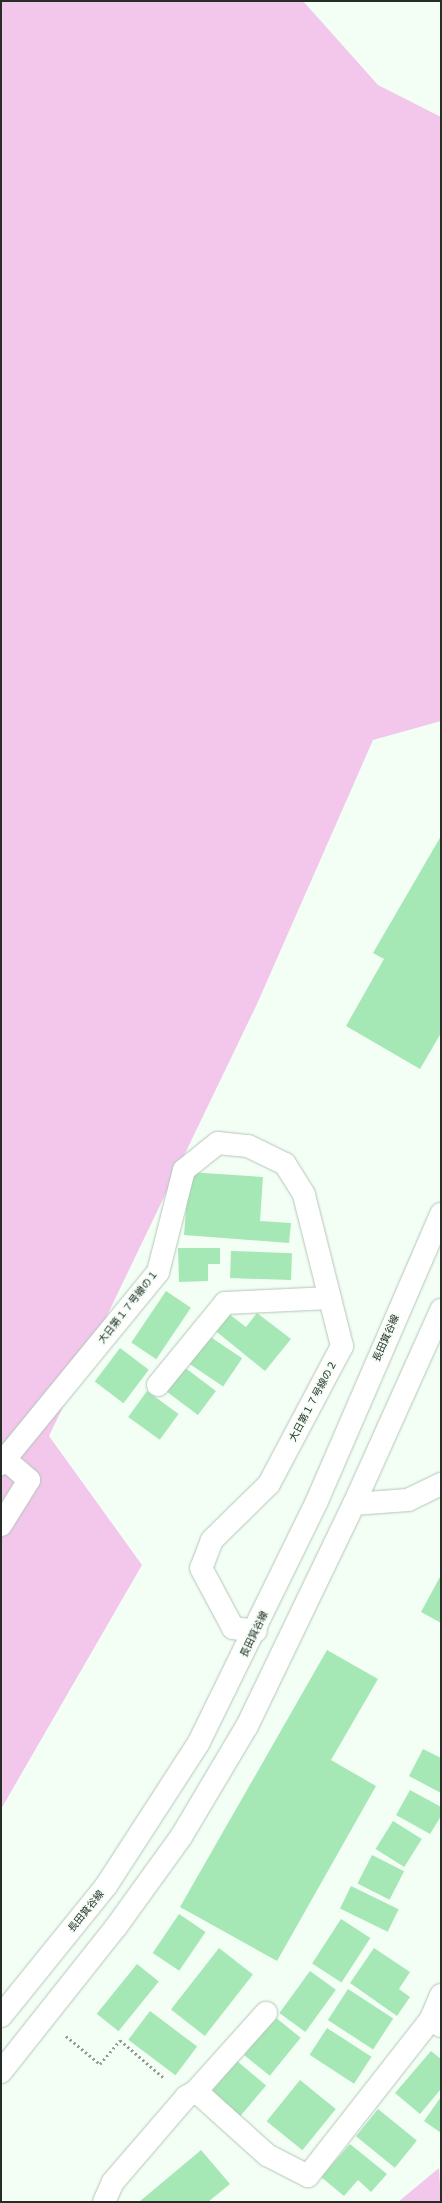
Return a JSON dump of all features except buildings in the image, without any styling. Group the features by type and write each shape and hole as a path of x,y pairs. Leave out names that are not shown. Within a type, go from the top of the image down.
{"street":[{"name":"大日第１７号線の１","path":"3,1462 158,1272 184,1170 218,1143 248,1146"},
{"name":"大日第１７号線の２","path":"248,1146 285,1164 304,1195 342,1346 269,1484 212,1540 201,1568 233,1628 256,1631"},
{"name":"長田箕谷線","path":"1,2016 106,1886 200,1742 256,1631 317,1501 441,1214"},
{"path":"158,1384 225,1303 330,1298"},
{"path":"1,2072 116,1927 181,1837 247,1726 354,1504 441,1310"},
{"path":"1,1525 29,1480 3,1462"},
{"path":"354,1504 408,1500 441,1484"},
{"path":"191,2094 267,2155 308,2176 436,2022 441,1995"},
{"path":"104,2202 113,2182 191,2094 266,2013"}],"path":[{"path":"64,2036 74,2040 100,2064 120,2040 191,2094"}],"shaded area":[{"path":"1,1 303,1 378,85 441,117 441,721 373,740 257,1004 49,1436 142,1565 1,1809"},
{"path":"439,2168 441,2202 398,2202"}]}
